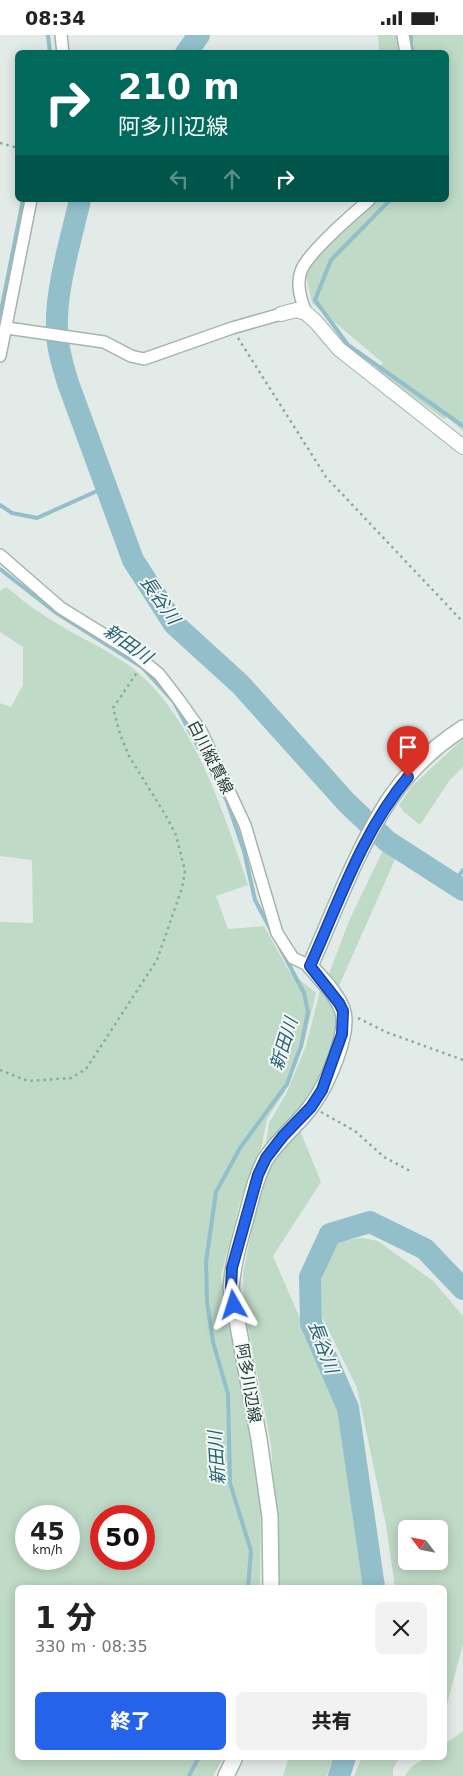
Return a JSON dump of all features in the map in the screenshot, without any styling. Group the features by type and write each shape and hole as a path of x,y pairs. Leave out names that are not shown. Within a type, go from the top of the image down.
{"main road":[{"path":"343,1011 330,990 310,966 367,839 390,798 417,767 439,746 463,728"},
{"name":"阿多川辺線","path":"271,1585 270,1517 260,1439 231,1288 232,1268 258,1175 266,1158 283,1136 311,1107 322,1090 334,1061 342,1034 343,1011"},
{"path":"226,1776 234,1760"}],"street":[{"path":"61,35 63,50"},
{"path":"403,35 406,50"},
{"path":"0,356 31,202"},
{"path":"306,313 300,296 299,281 301,270 340,226 367,202"},
{"path":"7,328 104,342 131,356 144,359 232,328 296,310 306,313 339,349 463,447"},
{"name":"白川縦貫線","path":"0,555 61,608 132,652 159,674 179,700 201,731 245,825 277,933 293,958 310,966"}],"path":[{"path":"0,143 15,146"},
{"path":"232,328 326,477 463,622"},
{"path":"0,1070 28,1081 71,1078 86,1069 157,960 167,937 182,888 185,871 176,835 129,756 120,734 113,708 132,682 139,668"},
{"path":"343,1011 386,1033 463,1059"},
{"path":"311,1107 355,1131 384,1157 412,1172"}],"green space":[{"path":"378,35 463,35 463,431 447,417 444,419 375,370 383,363 312,303 306,276 312,261 364,202 449,202 449,50 379,50"},
{"path":"6,587 49,619 124,662 148,682 169,706 187,734 216,794 248,885 216,896 228,929 264,926 289,971 316,993 304,1043 284,1093 267,1119 262,1145 240,1202 221,1276 223,1302 252,1427 261,1497 260,1585 15,1585 15,1760 222,1760 213,1776 0,1776 0,922 33,923 32,860 0,856 0,703 11,707 23,685 23,647 0,632 0,591"},
{"path":"463,739 463,767 449,781 420,825 404,812 399,805 412,786"},
{"path":"384,848 396,857 339,986 329,974 349,921"},
{"path":"321,987 333,1004 336,1017 334,1042 326,1067 308,1098 266,1144 269,1123 286,1094 306,1046"},
{"path":"299,1128 321,1182 273,1256 336,1402 347,1460 364,1585 281,1585 280,1583 271,1444 244,1308 243,1274 255,1213 271,1165"},
{"path":"362,1238 378,1241 433,1281 463,1316 463,1644 447,1704 447,1585 395,1585 386,1525 357,1388 322,1317 321,1282 326,1259 335,1242"},
{"path":"463,1731 463,1776 405,1776 413,1766 422,1760 447,1760 447,1743"},
{"path":"288,1760 332,1760 327,1776 283,1776"},
{"path":"361,1760 398,1760 393,1769 393,1776 354,1776"}],"waterway":[{"name":"新田川","path":"48,35 50,50"},
{"name":"長谷川","path":"188,50 199,35"},
{"path":"411,35 412,50"},
{"name":"新田川","path":"0,316 23,202"},
{"name":"長谷川","path":"80,202 58,299 58,343 68,383 133,560 174,624 240,684 347,803 387,841 463,890"},
{"path":"388,202 331,260 315,300 348,345 463,426"},
{"path":"0,505 12,513 37,518 106,487"},
{"name":"新田川","path":"0,569 55,612 142,667 174,702 227,801 244,851 255,900 304,993 308,1012 301,1046 287,1084 240,1148 216,1192 206,1262 207,1302 213,1342 228,1394 230,1483 251,1551 248,1585"},
{"path":"453,884 463,870"},
{"name":"長谷川","path":"374,1585 348,1408 311,1323 310,1277 330,1234 370,1222 425,1249 463,1289"},
{"name":"新田川","path":"189,1776 197,1760"},
{"name":"長谷川","path":"339,1776 344,1760"}],"route":[{"path":"234,1305 231,1288 232,1268 258,1175 266,1158 283,1136 311,1107 322,1090 334,1061 342,1034 343,1011 330,990 310,966 367,839 390,798 408,777"}]}
